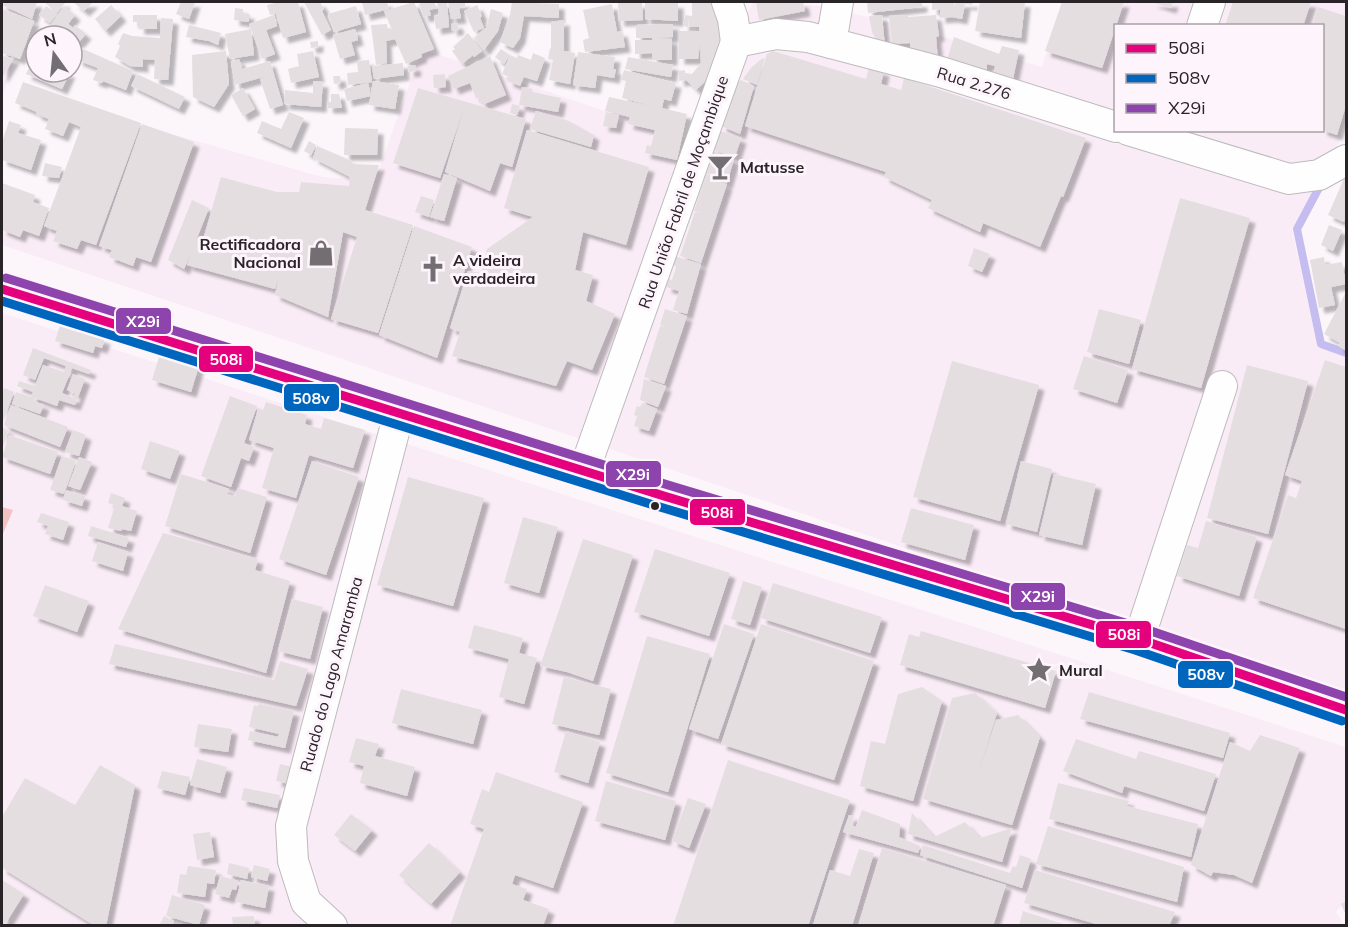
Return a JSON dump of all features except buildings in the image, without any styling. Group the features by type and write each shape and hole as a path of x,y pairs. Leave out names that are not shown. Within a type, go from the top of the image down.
{"main road":[{"path":"2,290 584,471 1139,639 1347,710"}],"street":[{"path":"727,2 733,19 736,42 776,34 808,37 831,43 838,2"},
{"path":"1203,24 1210,2"},
{"name":"Rua União Fabril de Moçambique","path":"584,471 736,42"},
{"name":"Rua 2.276","path":"831,43 940,72 1114,126"},
{"path":"1141,132 1166,136 1289,179 1319,175 1347,160"},
{"path":"1139,639 1222,386"},
{"name":"Ruado do Lago Amaramba","path":"332,926 306,902 293,861 291,826 399,413"}],"shaded area":[{"path":"2,2 33,2 24,24 2,97"},
{"path":"753,2 829,7 937,35 1042,67 1062,2 1346,2 1346,117 1337,148 1292,230 1318,347 1346,357 1346,699 896,545 2,245 2,200 64,216 102,114 322,177 375,180 422,49 685,138"},
{"path":"2,313 1346,747 1346,900 1336,912 1344,925 2,925"},
{"path":"2,507 13,510 2,536"}],"waterway":[{"path":"1321,184 1297,229 1321,344 1346,353"}],"transit line":[{"name":"X29i","path":"6,278 668,485 1142,628 1346,697"},
{"name":"508i","path":"2,289 664,496 1139,639 1346,710"},
{"name":"508v","path":"2,301 660,507 1135,650 1342,721"}],"place":[{"name":"Matusse","path":"720,167"},
{"name":"Rectificadora Nacional","path":"321,253"},
{"name":"A videira verdadeira","path":"433,269"},
{"name":"Mural","path":"1039,670"}]}
